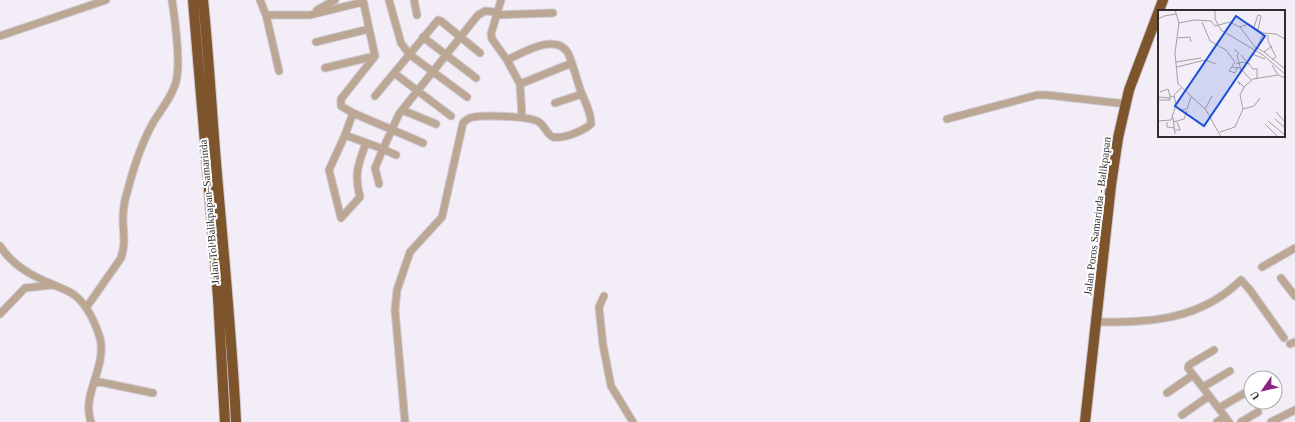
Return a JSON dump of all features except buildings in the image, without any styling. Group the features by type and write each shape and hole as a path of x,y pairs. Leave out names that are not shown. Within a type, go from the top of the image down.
{"highway":[{"name":"Jalan Tol Balikpapan–Samarinda","path":"193,0 218,297 225,422"},
{"name":"Jalan Tol Balikpapan–Samarinda","path":"203,0 210,64 217,174 229,296 236,422"},
{"name":"Jalan Poros Samarinda - Balikpapan","path":"1159,10 1163,0"},
{"name":"Jalan Poros Samarinda - Balikpapan","path":"1083,420 1114,164 1126,104 1141,56 1158,13"}],"street":[{"path":"0,36 106,0"},
{"path":"86,308 121,258 124,250 125,231 123,219 127,191 144,141 154,121 168,101 177,80 176,24 172,0"},
{"path":"260,0 266,15 279,71"},
{"path":"310,15 335,0"},
{"path":"389,0 401,43 409,54 467,97"},
{"path":"414,0 417,15"},
{"path":"501,0 492,29 492,38 520,84 522,118"},
{"path":"266,15 310,15 363,1 375,56"},
{"path":"379,184 375,168 402,110 482,12 497,14 553,13"},
{"path":"375,96 435,22 440,20 480,53"},
{"path":"316,42 369,29"},
{"path":"423,37 447,54 476,78"},
{"path":"405,422 395,310 397,290 410,252 442,217 463,123 473,117 522,118 539,122 553,137 563,137 586,128 592,121 572,63 561,46 554,44 539,46 506,60"},
{"path":"325,68 375,56"},
{"path":"375,56 341,100 342,106 353,113 423,143"},
{"path":"520,84 572,63"},
{"path":"394,74 451,116"},
{"path":"555,103 582,94"},
{"path":"947,119 1037,95 1126,104"},
{"path":"402,110 436,124"},
{"path":"353,113 329,170 341,218 360,197 356,172 366,143"},
{"path":"345,135 396,155"},
{"path":"0,246 18,266 72,293 86,308 96,326 100,340 100,361 88,402 91,422"},
{"path":"1262,267 1295,248"},
{"path":"1281,278 1295,296"},
{"path":"1096,322 1161,319 1187,314 1222,296 1241,280 1254,295 1284,338"},
{"path":"0,314 25,288 53,284"},
{"path":"604,296 599,307 603,345 611,386 633,422"},
{"path":"1214,350 1189,365 1188,368 1227,420 1217,422"},
{"path":"1203,387 1230,371"},
{"path":"1168,393 1193,375"},
{"path":"95,381 153,393"},
{"path":"1219,408 1243,394"},
{"path":"1182,415 1209,396"},
{"path":"1271,422 1295,410"},
{"path":"1241,422 1258,412"}]}
